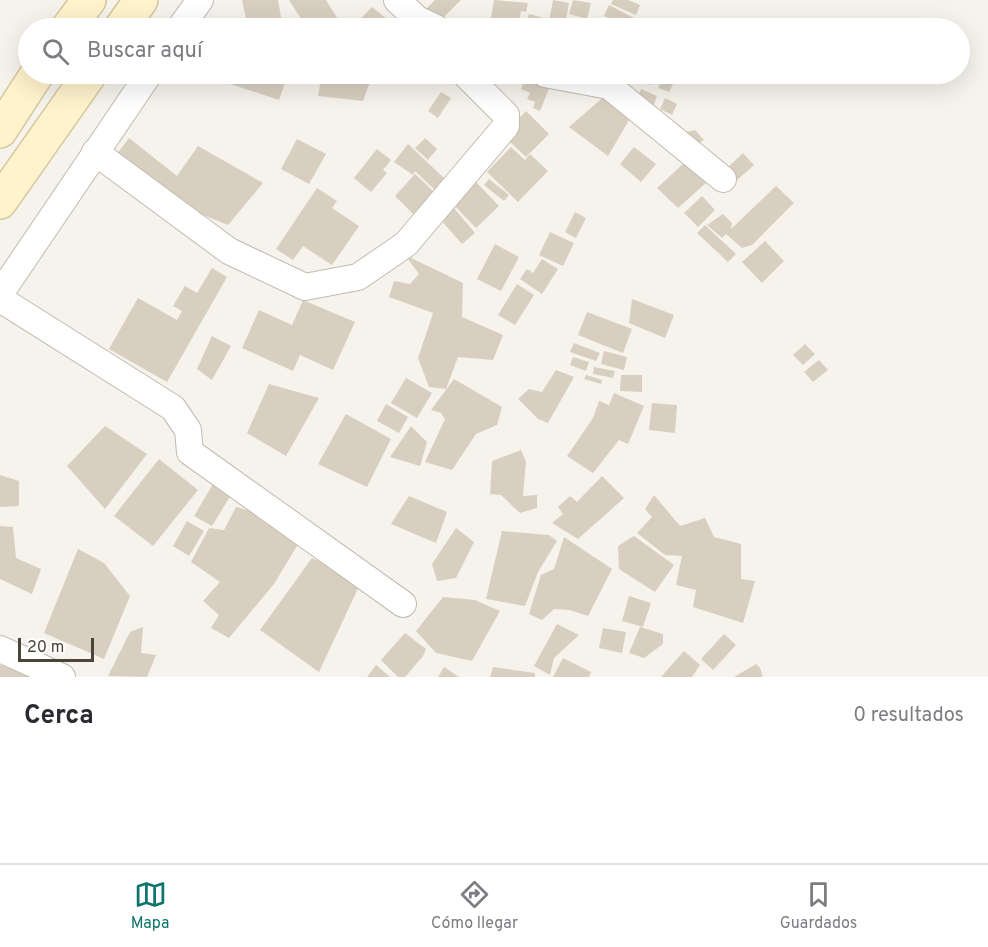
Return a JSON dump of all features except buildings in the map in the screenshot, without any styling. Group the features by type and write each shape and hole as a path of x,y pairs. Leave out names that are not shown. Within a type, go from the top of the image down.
{"street":[{"path":"76,18 89,0"},
{"path":"129,18 141,0"},
{"path":"187,18 200,0"},
{"path":"397,0 418,18"},
{"path":"0,131 30,84"},
{"path":"0,202 83,84"},
{"path":"0,294 142,84"},
{"path":"95,152 229,251 304,286 358,277 406,243 506,126 506,115 475,84"},
{"path":"598,84 609,86 723,179"},
{"path":"0,299 173,408 188,430 190,452 404,604"},
{"path":"0,648 62,677"}]}
